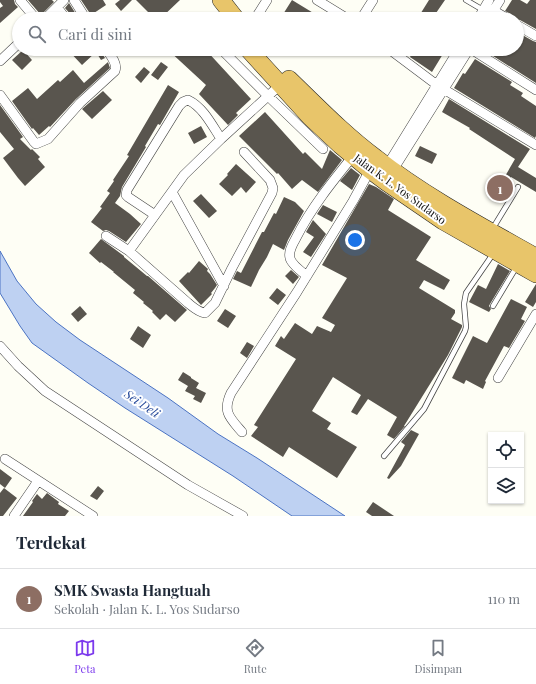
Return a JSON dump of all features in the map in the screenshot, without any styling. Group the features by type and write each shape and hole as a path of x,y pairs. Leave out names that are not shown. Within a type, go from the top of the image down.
{"highway":[{"path":"209,0 218,12"},
{"path":"221,0 230,12"},
{"name":"Jalan K. L. Yos Sudarso","path":"252,56 274,91 310,117 350,159 383,173 491,231 526,257 536,274"},
{"name":"Jalan K. L. Yos Sudarso","path":"268,56 320,109 375,158 383,173 443,221 495,251 526,257"}],"street":[{"path":"20,0 30,12"},
{"path":"52,12 64,0"},
{"path":"74,0 82,12"},
{"path":"259,12 267,0"},
{"path":"317,0 337,12"},
{"path":"365,12 373,0"},
{"path":"488,7 500,0"},
{"path":"57,7 61,12"},
{"path":"524,28 536,36"},
{"path":"0,61 12,50"},
{"path":"0,95 34,142 36,144 39,143 48,139 80,104 117,69 111,56"},
{"path":"230,56 274,91 323,149"},
{"path":"398,56 440,87 536,145"},
{"path":"440,87 456,56"},
{"path":"242,432 229,417 226,407 231,393 307,276 353,201 383,173 440,87 464,56"},
{"path":"481,56 536,90"},
{"path":"129,251 188,172 221,139 274,91"},
{"path":"155,215 128,198 126,195 127,190 179,106 188,100 192,103 202,112 221,139"},
{"path":"106,236 129,251 188,303 205,313 215,303 272,194 273,188 270,180 244,152"},
{"path":"307,276 290,261 290,251 312,209 350,159"},
{"path":"172,192 224,286"},
{"path":"498,378 536,314"},
{"path":"0,346 18,366 45,391 188,485 243,516"},
{"path":"5,459 82,513 93,516"},
{"path":"14,516 38,481"}],"lane":[{"path":"466,0 488,7"},
{"path":"491,231 518,187"},
{"path":"384,456 424,409 465,331 464,304 466,293 495,251"},
{"path":"493,306 526,257"}],"water":[{"name":"Sei Deli","path":"0,251 17,281 36,304 56,322 218,434 345,516 292,516 233,476 125,408 32,343 0,293"}],"building":[{"path":"0,0 14,0 18,7 0,23 0,8 3,6"},
{"path":"28,0 52,0 54,2 44,12 38,12"},
{"path":"81,0 103,0 106,5 96,12 89,12"},
{"path":"120,0 132,0 121,11 115,4"},
{"path":"136,0 180,0 167,12 148,12"},
{"path":"292,0 312,12 284,12"},
{"path":"429,0 445,0 437,12 422,12"},
{"path":"512,0 520,0 527,4 530,0 536,0 536,29 524,22 524,12 505,11"},
{"path":"69,3 75,12 68,12 65,8"},
{"path":"524,36 536,42 536,83 493,56 524,56"},
{"path":"16,56 28,56 32,60 22,70 12,60"},
{"path":"74,56 92,56 82,65"},
{"path":"98,56 104,56 105,58 101,60"},
{"path":"175,56 211,56 251,99 236,113 238,115 228,125 199,94 206,85"},
{"path":"410,56 442,56 432,72"},
{"path":"475,59 512,82 510,85 523,93 521,96 536,106 535,138 454,88 463,73 465,74"},
{"path":"108,62 110,68 76,99 50,127 49,126 39,135 33,128 32,129 12,101 28,88 37,99 58,80 60,82 73,70 84,83"},
{"path":"161,62 168,67 158,80 151,75"},
{"path":"144,67 150,72 141,83 135,77"},
{"path":"168,85 179,92 160,125 158,124 145,146 146,147 122,187 120,196 115,203 141,224 126,242 109,231 103,231 91,222 102,208 100,207 110,193 107,191 129,156 127,155"},
{"path":"103,91 112,100 92,119 82,109"},
{"path":"449,99 530,149 518,167 536,178 536,192 511,177 509,181 504,178 515,159 469,129 470,128 442,112"},
{"path":"0,105 23,137 20,139 40,157 38,159 45,167 25,186 3,158 14,149 0,132"},
{"path":"265,112 303,154 305,152 322,169 330,150 342,160 318,192 302,180 292,189 278,173 277,174 239,136"},
{"path":"201,126 207,137 194,144 188,133"},
{"path":"420,146 437,154 432,164 415,156"},
{"path":"236,164 256,182 246,193 241,187 232,196 219,184"},
{"path":"351,168 360,175 352,190 340,181"},
{"path":"369,184 394,199 388,210 431,237 416,260 450,280 444,290 424,280 419,288 455,310 455,313 451,319 462,325 462,327 448,355 405,426 394,439 387,435 397,417 368,399 357,415 351,412 361,395 333,377 312,411 331,423 327,429 357,447 337,478 289,447 283,457 251,436 258,427 254,425 296,359 275,346 281,336 284,339 295,323 312,334 317,326 331,332 335,325 322,318 347,278 322,265"},
{"path":"201,194 217,211 209,218 193,201"},
{"path":"284,197 295,202 304,211 284,250 273,244 251,287 233,279 237,271 241,273 262,232 264,232 274,213 276,214"},
{"path":"323,205 337,212 332,222 317,214"},
{"path":"313,220 326,234 311,257 303,252 314,237 306,232"},
{"path":"101,239 124,256 187,310 175,322 166,314 160,320 152,312 153,311 143,303 144,302 133,293 135,290 89,253"},
{"path":"199,261 208,269 207,271 217,285 211,293 212,294 201,305 179,281 188,272 189,273"},
{"path":"498,264 510,271 490,304 489,306 491,309 489,312 469,302 478,285 486,289"},
{"path":"291,270 299,277 293,284 285,276"},
{"path":"536,284 536,302 533,307 525,302"},
{"path":"277,288 286,295 278,305 269,298"},
{"path":"511,299 527,307 521,319 525,321 509,348 504,346 485,381 486,382 483,389 466,380 464,384 452,378 473,336 487,343"},
{"path":"80,306 87,314 78,322 71,314"},
{"path":"225,309 236,316 228,328 217,321"},
{"path":"138,326 151,335 143,348 130,339"},
{"path":"247,342 254,346 247,358 240,353"},
{"path":"183,372 199,383 196,388 206,393 201,403 193,399 195,396 185,391 188,386 178,380"},
{"path":"411,430 419,434 401,466 389,479 387,478 405,445 401,442"},
{"path":"0,469 12,478 5,488 0,484"},
{"path":"98,486 104,491 97,500 90,496"},
{"path":"4,488 17,498 3,516 0,516 0,493"},
{"path":"47,493 59,502 58,504 69,511 65,516 23,516 37,494 42,499"},
{"path":"373,502 394,516 372,516 366,512"}],"place":[{"name":"SMK Swasta Hangtuah","path":"500,188"}]}
